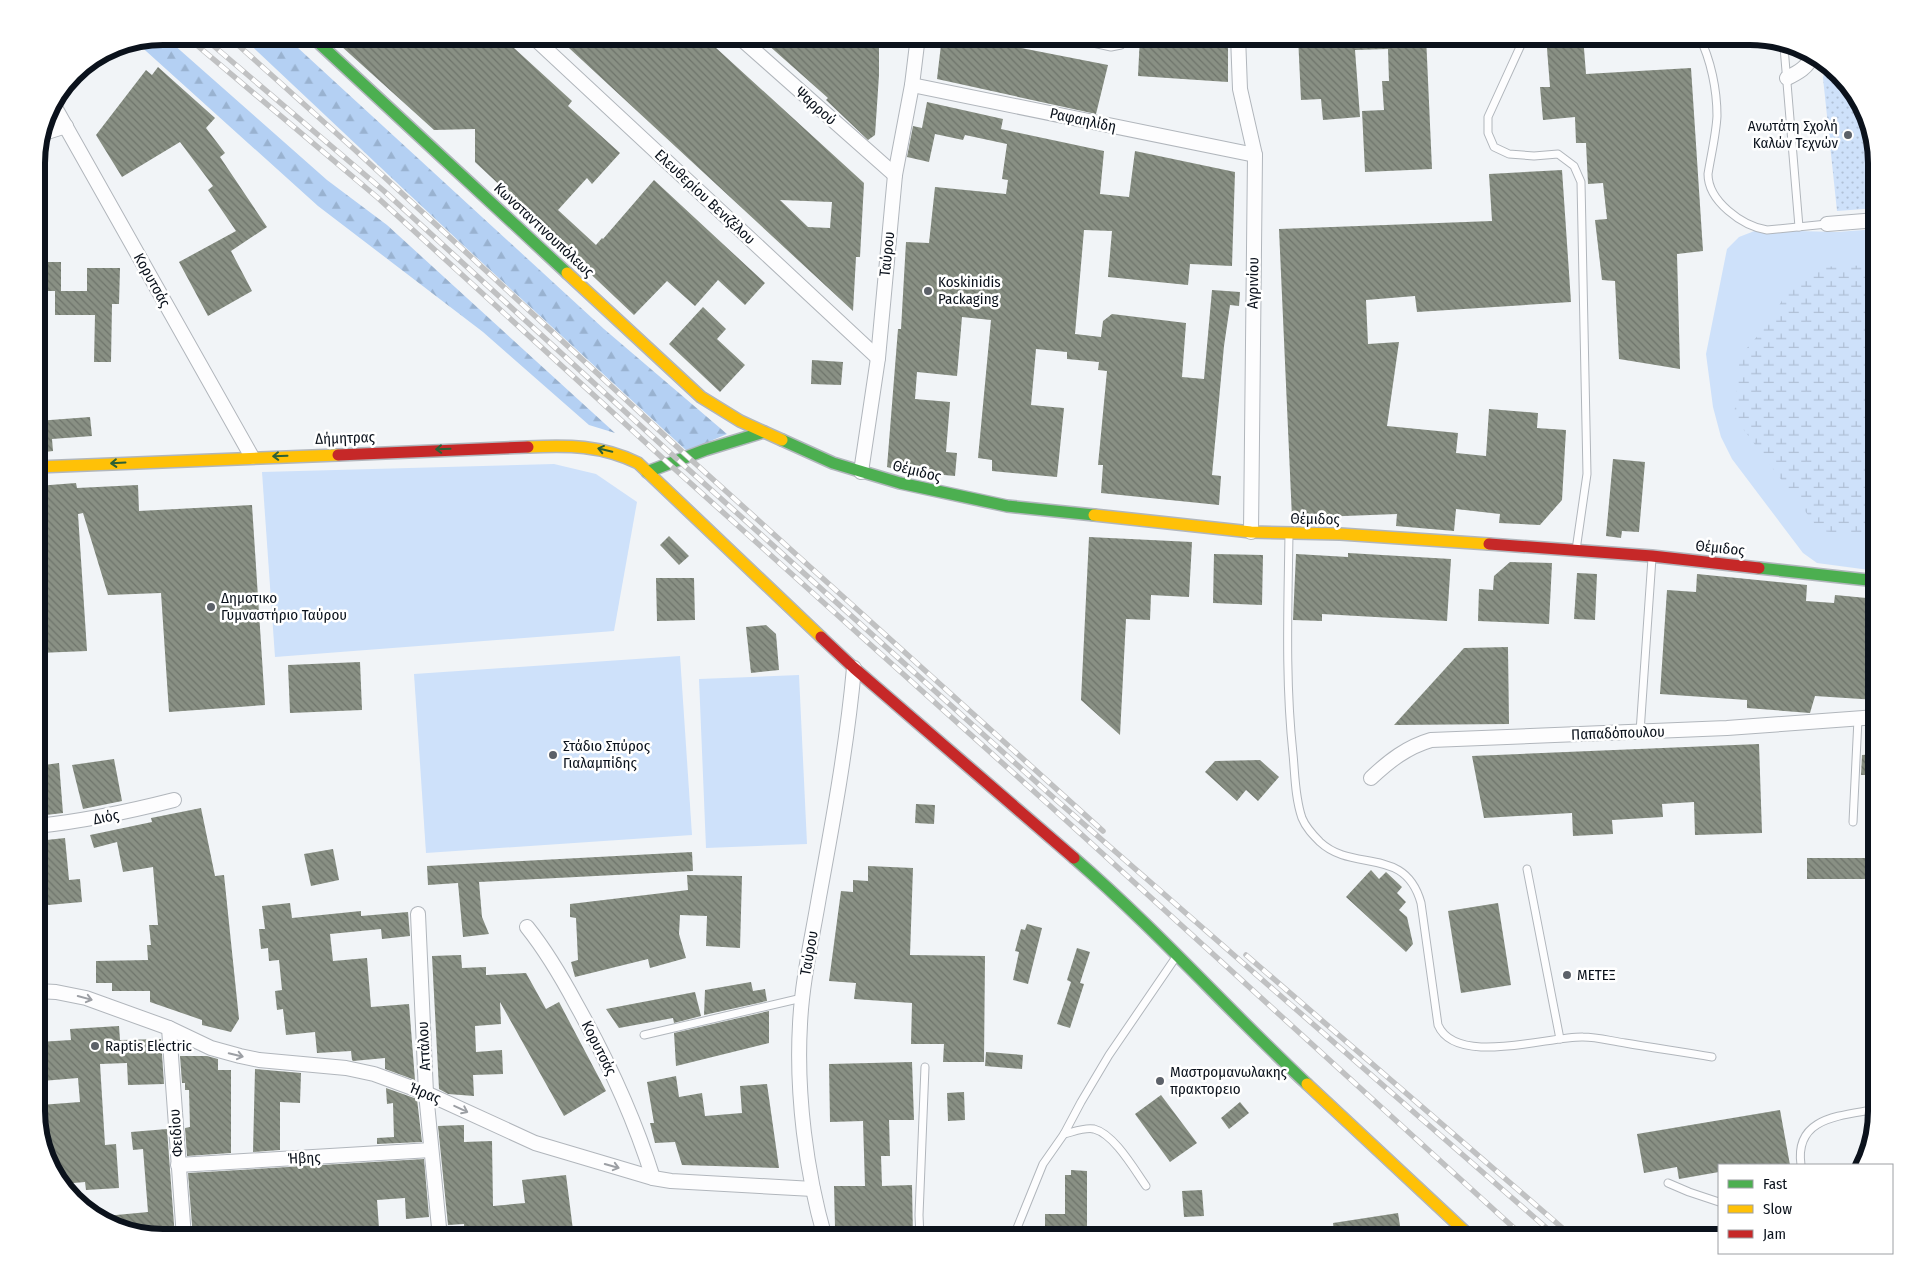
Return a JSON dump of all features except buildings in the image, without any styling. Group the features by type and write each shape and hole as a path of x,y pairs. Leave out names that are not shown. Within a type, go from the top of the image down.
{"street":[{"name":"Κωνσταντινουπόλεως","path":"322,45 701,397 723,411 764,432"},
{"name":"Ελευθερίου Βενιζέλου","path":"542,45 878,358"},
{"name":"Ψαρρού","path":"748,45 895,175"},
{"name":"Ταύρου","path":"861,472 878,358 895,175 912,85 917,45"},
{"name":"Αγρινίου","path":"1238,45 1240,89 1255,155 1251,532"},
{"path":"1787,78 1800,71 1809,62"},
{"name":"Ραφαηλίδη","path":"912,85 1255,155"},
{"name":"Κορυτσάς","path":"57,111 252,457"},
{"path":"50,131 66,126"},
{"path":"1827,224 1868,221"},
{"name":"Θέμιδος","path":"764,432 833,463 861,472 951,495 1007,506 1251,532 1340,534 1576,550 1868,579"},
{"path":"647,472 722,444 764,432"},
{"name":"Δήμητρας","path":"45,467 567,445 604,449 638,463 854,668 1097,878 1178,954 1251,1031 1462,1229"},
{"name":"Ταύρου","path":"823,1229 813,1189 804,1128 799,1068 802,998 844,753 854,668"},
{"name":"Παπαδόπουλου","path":"1371,778 1401,753 1417,744 1431,740 1640,732 1868,718"},
{"name":"Διός","path":"45,825 110,816 174,800"},
{"name":"Αττάλου","path":"418,914 426,1093 439,1229"},
{"name":"Κορυτσάς","path":"528,927 547,952 602,1050 642,1144 653,1178"},
{"name":"Ήρας","path":"45,991 86,998 169,1028 211,1048 240,1056 259,1060 346,1068 374,1074 426,1093 535,1143 653,1178 671,1182 813,1189"},
{"name":"Φειδίου","path":"169,1028 183,1229"},
{"name":"Ήβης","path":"178,1165 431,1150"}],"lane":[{"path":"1102,45 1111,47 1121,45"},
{"path":"1521,45 1488,117 1488,133 1494,147 1509,154 1534,156 1558,154 1574,166 1581,182 1586,474 1576,550"},
{"path":"1703,45 1712,75 1717,116 1708,174 1711,189 1716,198 1740,220 1767,230 1827,224"},
{"path":"1784,50 1799,227"},
{"path":"1289,533 1288,700 1298,802 1307,828 1321,843 1336,853 1376,861 1394,868 1404,875 1418,892 1438,1025 1442,1033 1447,1038 1463,1044 1516,1046 1560,1039 1591,1038 1712,1057"},
{"path":"1640,732 1652,556"},
{"path":"1853,822 1858,719"},
{"path":"1527,869 1560,1039"},
{"path":"1017,1229 1043,1164 1064,1134 1080,1102 1110,1055 1178,954"},
{"path":"644,1036 802,998"},
{"path":"920,1229 925,1067"},
{"path":"1801,1164 1802,1141 1810,1129 1827,1119 1868,1111"},
{"path":"1064,1134 1093,1128 1104,1133 1121,1151 1146,1186"},
{"path":"1668,1183 1718,1202"}],"green space":[{"path":"174,45 327,180 387,225 615,433 589,425 483,332 318,206 141,47"},
{"path":"251,45 295,45 604,329 727,434 687,451 463,245"},
{"name":"Ανωτάτη Σχολή Καλών Τεχνών","path":"1824,72 1839,85 1856,111 1862,125 1868,156 1868,209 1837,211 1823,78"},
{"path":"1757,230 1837,232 1868,230 1868,570 1817,563 1803,553 1732,459 1721,437 1713,407 1706,354 1727,249 1739,237"},
{"path":"1868,265 1868,532 1864,535 1820,531 1734,417 1740,356 1768,324 1787,292 1816,267"},
{"path":"554,464 596,474 637,502 614,631 275,657 262,472"},
{"name":"Στάδιο Σπύρος Γιαλαμπίδης","path":"680,656 692,835 426,853 414,674"},
{"path":"799,675 807,844 706,848 699,679"}],"railway":[{"path":"197,45 378,198 668,463 1048,804 1515,1229"},
{"path":"213,45 384,191 678,460 1054,798 1548,1229"},
{"path":"238,45 355,150 687,456 1103,831"},
{"path":"1246,955 1564,1229"}],"traffic: fast":[{"path":"321,45 567,273"},
{"path":"647,472 705,450 764,432"},
{"path":"782,440 833,463 900,483 1007,506 1094,515"},
{"path":"1759,568 1868,580"},
{"path":"1074,858 1163,941 1307,1084"}],"traffic: slow":[{"path":"567,273 701,397 740,421 782,440"},
{"path":"528,447 571,446 611,453 638,463 821,637"},
{"path":"45,467 338,455"},
{"path":"1094,515 1251,532 1340,534 1489,544"},
{"path":"1307,1084 1462,1229"}],"traffic: jam":[{"path":"338,455 528,447"},
{"path":"1489,544 1652,556 1759,568"},
{"path":"821,637 854,668 1074,858"}],"place":[{"name":"Ανωτάτη Σχολή Καλών Τεχνών","path":"1848,135"},
{"name":"Koskinidis Packaging","path":"928,291"},
{"name":"Δημοτικο Γυμναστήριο Ταύρου","path":"211,607"},
{"name":"Στάδιο Σπύρος Γιαλαμπίδης","path":"553,755"},
{"name":"ΜΕΤΕΞ","path":"1567,975"},
{"name":"Raptis Electric","path":"95,1046"},
{"name":"Μαστρομανωλακης πρακτορειο","path":"1160,1081"}]}
